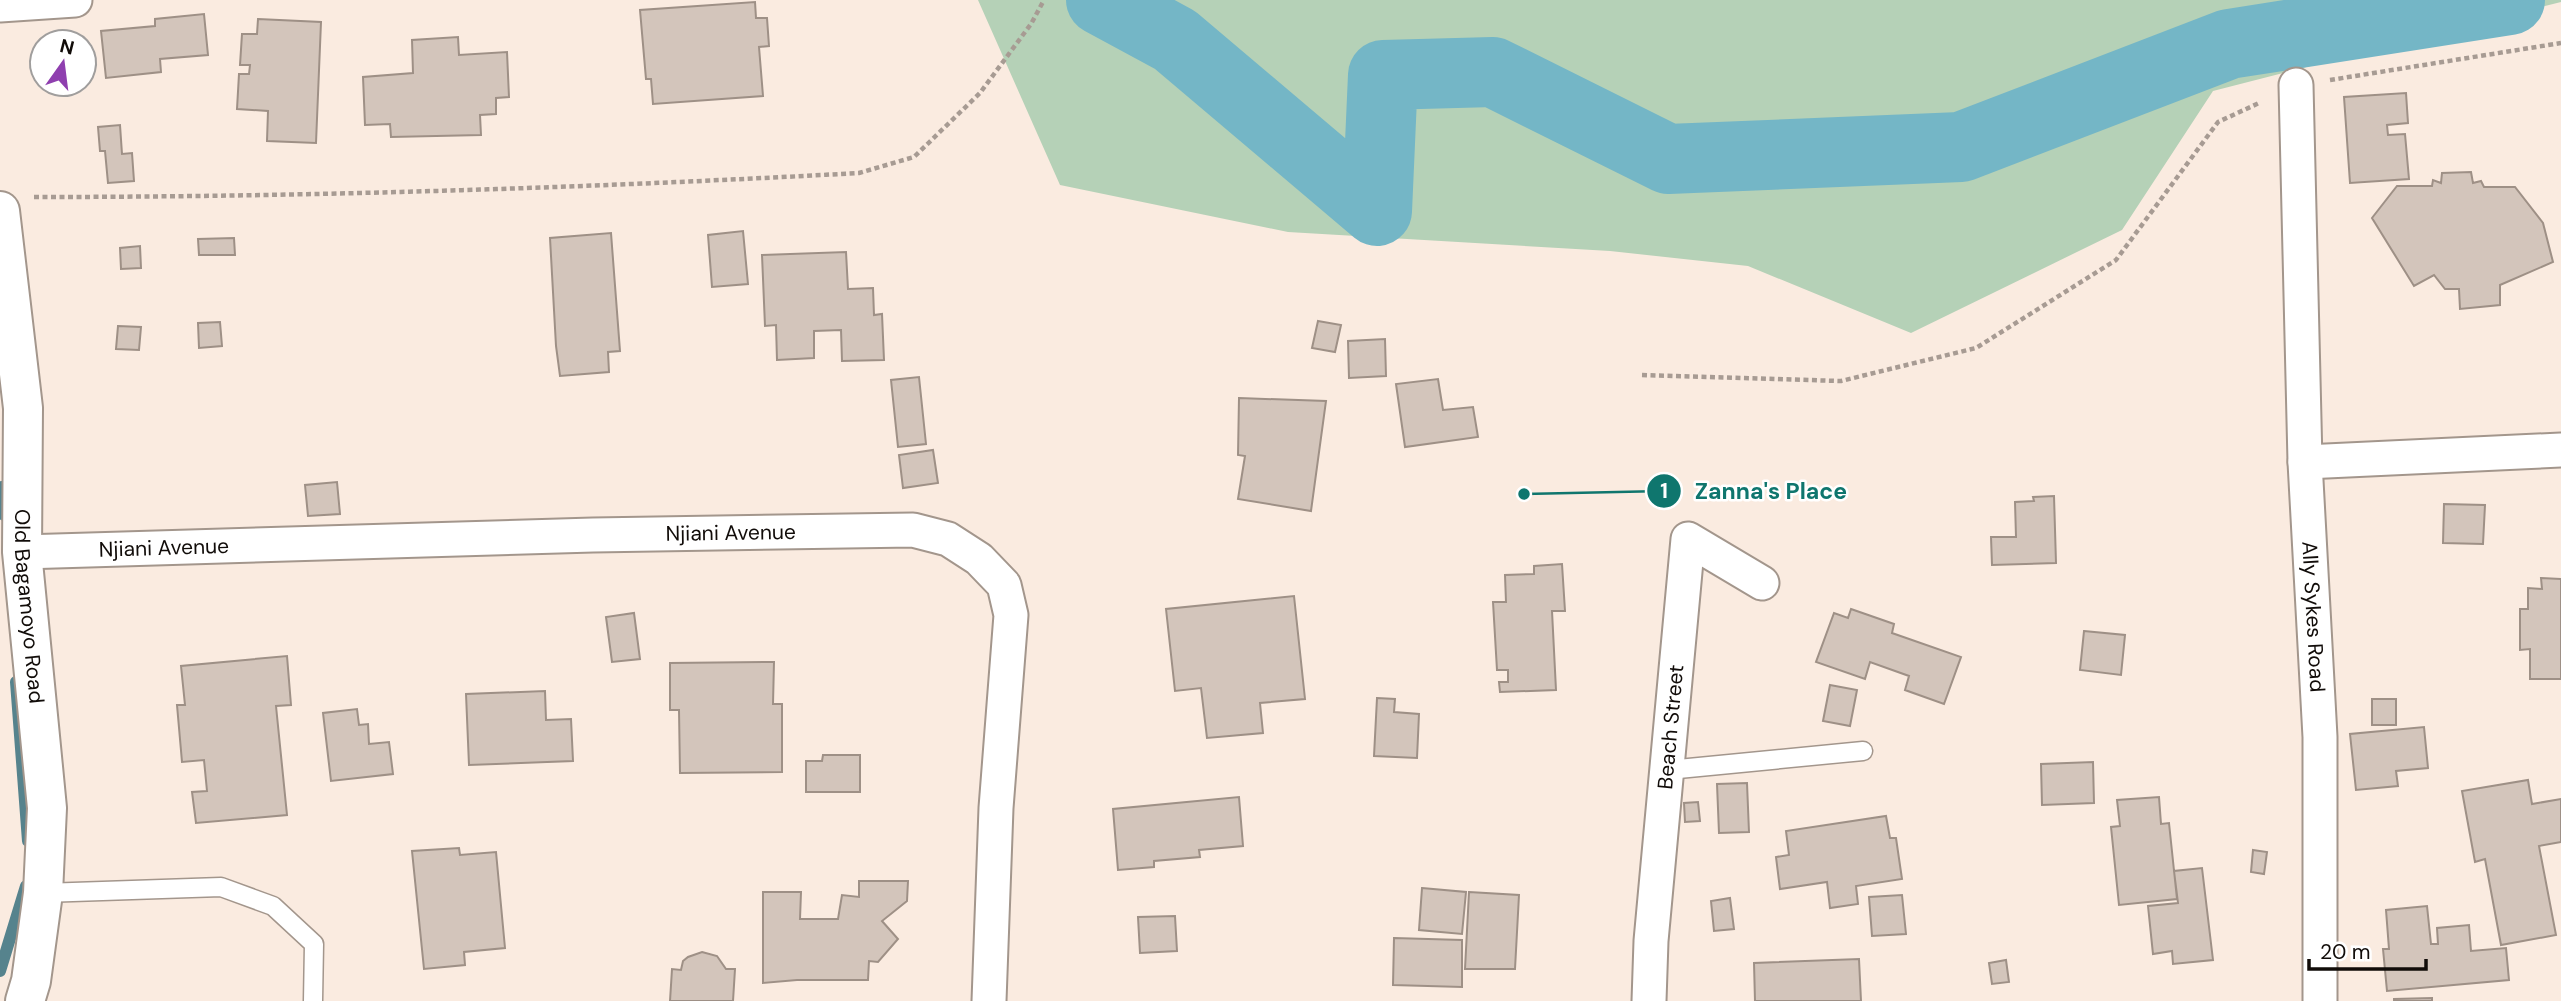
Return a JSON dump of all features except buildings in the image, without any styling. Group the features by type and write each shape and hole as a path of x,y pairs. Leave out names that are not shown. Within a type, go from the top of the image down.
{"main road":[{"name":"Old Bagamoyo Road","path":"14,204 23,408 22,552 47,808 43,892 26,1001"}],"street":[{"path":"0,5 75,0"},
{"name":"Ally Sykes Road","path":"2296,85 2305,462 2320,737 2320,1001"},
{"path":"2305,462 2561,450"},
{"name":"Njiani Avenue","path":"22,552 913,530 948,540 979,559 1004,585 1011,615 996,808 989,1001"},
{"name":"Beach Street","path":"1649,1001 1651,941 1688,539 1762,583"}],"lane":[{"path":"1668,770 1863,751"},
{"path":"43,892 221,887 273,906 314,944 313,1001"}],"path":[{"path":"14,204 464,191 859,173 914,157 980,93 1031,24 1044,0"},
{"path":"1642,375 1841,381 1976,348 2116,260 2218,122 2296,85 2561,43"}],"green space":[{"path":"978,0 2561,2 2213,91 2122,230 1911,333 1748,266 1610,251 1288,232 1060,185"}],"waterway":[{"path":"1101,0 1175,40 1377,211 1383,75 1493,72 1668,159 1961,147 2229,44 2510,0"},
{"path":"2,487 4,515"},
{"path":"16,682 28,841"},
{"path":"0,971 26,886"}],"place":[{"name":"Zanna's Place","path":"1524,494"}]}
